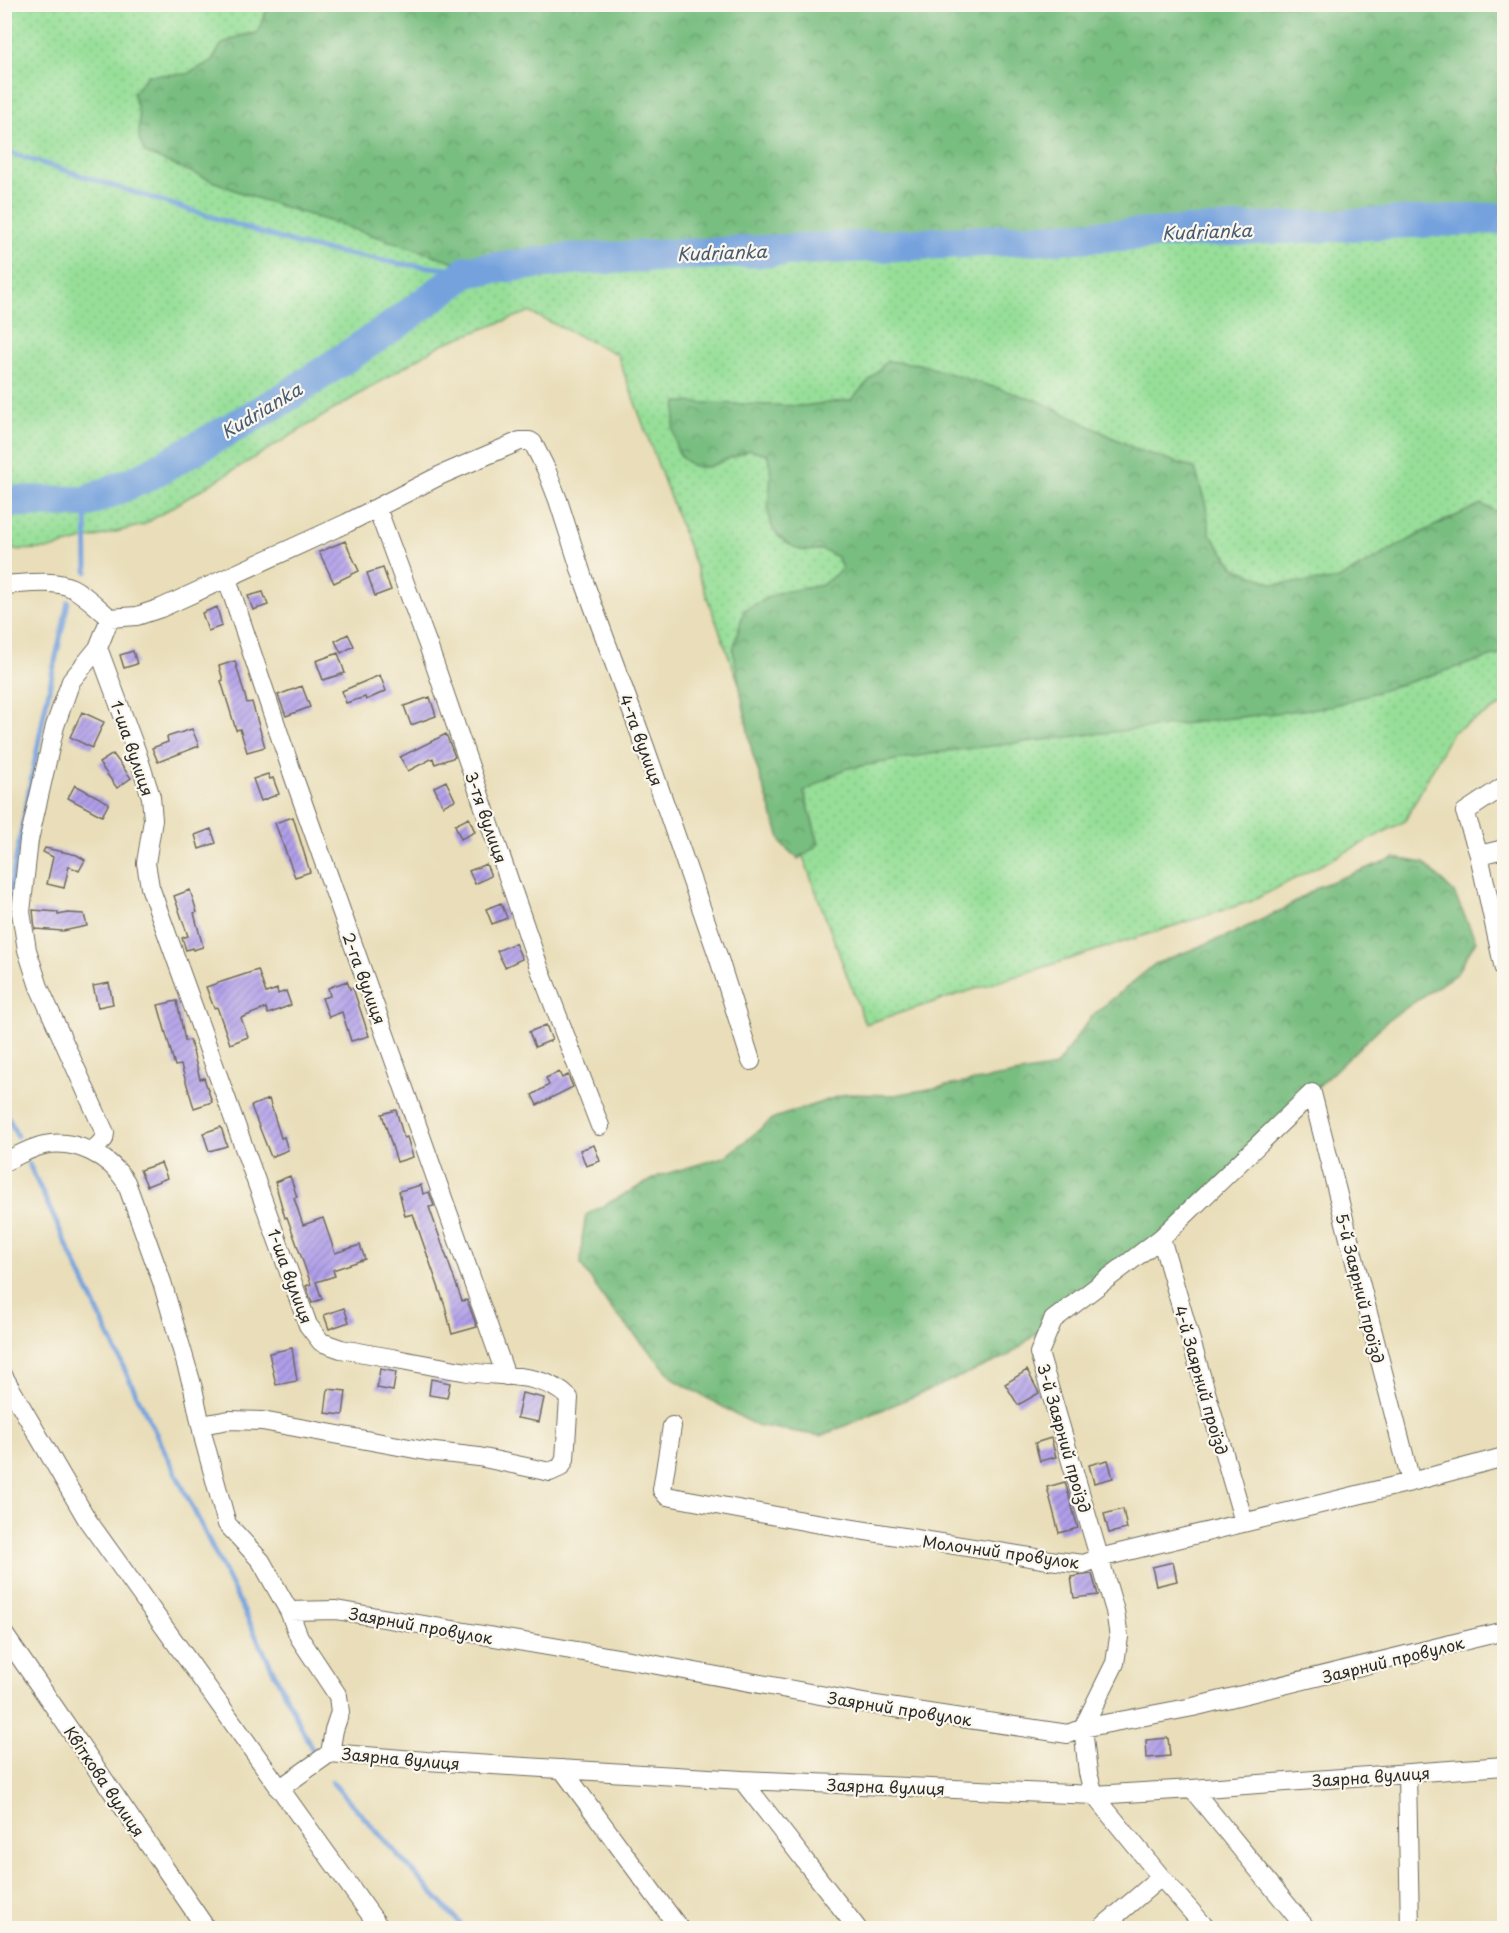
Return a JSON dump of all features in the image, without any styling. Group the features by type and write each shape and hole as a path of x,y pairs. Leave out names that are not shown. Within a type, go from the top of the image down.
{"street":[{"name":"4-та вулиця","path":"377,508 434,478 512,445 525,441 533,443 546,469 687,869 751,1061"},
{"path":"4,585 66,586 82,594 110,618 144,614 227,579 377,508"},
{"name":"3-тя вулиця","path":"377,508 431,653 539,968 600,1126"},
{"name":"2-га вулиця","path":"227,579 297,786 507,1376"},
{"path":"92,1152 104,1139 105,1133 39,987 27,950 21,912 29,840 55,726 71,681 98,648 110,618"},
{"name":"1-ша вулиця","path":"98,648 151,797 153,820 146,863 150,887 308,1325 321,1341 341,1350 549,1384 558,1388 569,1398 567,1452 564,1463 556,1470 544,1472 478,1457 426,1451 262,1421 229,1420 201,1425"},
{"path":"1504,786 1465,812 1479,855 1504,969"},
{"path":"1479,855 1504,849"},
{"name":"5-й Заярний проїзд","path":"1161,1238 1312,1094 1411,1482"},
{"path":"4,1162 49,1144 72,1146 92,1152 112,1164 130,1188 162,1282 196,1397 227,1524 261,1561 290,1611 299,1637 338,1696 340,1712 330,1753"},
{"name":"3-й Заярний проїзд","path":"1083,1728 1115,1663 1119,1637 1115,1611 1039,1353 1053,1320 1161,1238"},
{"name":"4-й Заярний проїзд","path":"1161,1238 1244,1522"},
{"path":"4,1377 88,1521 380,1929"},
{"name":"Молочний провулок","path":"672,1426 662,1490 668,1496 809,1522 1084,1564 1099,1558 1504,1457"},
{"name":"Заярний провулок","path":"290,1611 336,1610 642,1662 869,1704 1068,1734 1083,1728 1193,1707 1504,1631"},
{"name":"Квіткова вулиця","path":"4,1634 206,1929"},
{"path":"1083,1728 1088,1773 1094,1795 1206,1929"},
{"name":"Заярна вулиця","path":"279,1789 330,1753 742,1780 1094,1795 1192,1790 1504,1766"},
{"path":"562,1770 679,1929"},
{"path":"1407,1774 1410,1929"},
{"path":"742,1780 856,1929"},
{"path":"1192,1790 1306,1929"},
{"path":"1101,1929 1161,1877"}],"green space":[{"path":"4,5 1504,5 1504,704 1452,732 1405,821 1252,901 865,1024 617,354 529,312 442,344 143,525 49,549 5,550"},
{"path":"266,5 1504,5 1504,212 740,247 605,258 591,254 458,263 244,194 145,153 139,139 139,115 133,93 148,75 187,74 212,61 221,45 239,36 257,33 266,12"},
{"path":"887,361 919,364 1039,401 1138,450 1195,468 1206,506 1210,534 1235,568 1274,584 1337,580 1432,527 1481,504 1504,516 1504,653 1328,707 948,751 844,769 804,792 819,844 798,859 782,844 752,752 733,650 744,610 777,593 822,585 842,569 838,558 830,553 822,550 798,549 782,539 773,529 768,506 770,468 767,454 750,450 708,467 694,467 682,458 677,449 673,430 677,402 802,406 851,400"},
{"path":"1394,858 1424,863 1454,893 1476,941 1456,974 1388,1020 1174,1223 1008,1356 821,1436 755,1425 675,1380 610,1307 581,1265 586,1215 659,1176 727,1156 774,1118 846,1094 895,1095 1055,1067 1091,1017 1155,964 1234,933 1284,909 1320,886"}],"building":[{"path":"345,541 359,571 334,583 319,552"},
{"path":"383,568 391,590 375,596 367,573"},
{"path":"263,592 268,605 253,610 248,596"},
{"path":"217,607 222,626 208,631 202,613"},
{"path":"348,634 354,646 341,653 335,641"},
{"path":"133,651 137,664 124,668 120,655"},
{"path":"338,653 345,673 323,680 316,661"},
{"path":"235,661 247,703 252,702 265,747 247,752 240,729 236,730 221,681 223,680 219,666"},
{"path":"380,675 386,691 366,700 365,697 346,703 342,691"},
{"path":"302,686 310,707 286,716 278,695"},
{"path":"430,697 436,716 411,725 404,706"},
{"path":"82,712 104,722 92,748 70,737"},
{"path":"192,729 199,746 158,762 152,748 168,742 167,737"},
{"path":"446,734 455,757 435,764 433,758 408,771 400,757"},
{"path":"113,754 131,778 117,788 99,763"},
{"path":"268,774 270,779 273,778 279,794 261,801 253,779"},
{"path":"446,781 455,800 443,806 434,787"},
{"path":"75,785 109,803 102,816 68,798"},
{"path":"293,817 310,872 295,877 275,823"},
{"path":"469,818 475,832 461,839 455,825"},
{"path":"211,829 216,843 199,849 195,835"},
{"path":"45,848 77,855 85,860 79,871 69,866 64,888 47,884 53,857 43,852"},
{"path":"486,864 491,876 475,884 469,871"},
{"path":"190,890 197,912 194,913 203,947 186,950 182,938 188,936 174,896"},
{"path":"501,903 507,918 492,924 486,909"},
{"path":"33,910 58,912 58,915 84,914 87,926 63,931 35,929"},
{"path":"515,943 522,959 505,967 497,951"},
{"path":"258,970 266,993 277,989 278,994 286,991 291,1005 268,1014 266,1008 241,1018 248,1037 230,1044 217,1007 214,1008 206,987"},
{"path":"347,981 350,989 353,988 369,1036 351,1041 342,1012 329,1017 322,998 330,996 328,988"},
{"path":"109,983 113,1004 98,1007 93,986"},
{"path":"177,1001 185,1041 190,1040 200,1079 204,1078 212,1102 194,1108 181,1065 175,1066 158,1005"},
{"path":"546,1025 552,1040 535,1047 529,1032"},
{"path":"559,1072 562,1078 568,1075 573,1087 537,1105 532,1095 549,1085 546,1078"},
{"path":"269,1099 281,1138 284,1137 288,1150 271,1157 251,1106"},
{"path":"396,1110 404,1138 407,1137 413,1157 397,1162 382,1114"},
{"path":"221,1127 227,1146 209,1151 203,1133"},
{"path":"594,1145 600,1161 586,1166 580,1150"},
{"path":"161,1163 167,1178 147,1186 140,1170"},
{"path":"290,1176 303,1225 323,1218 335,1253 360,1245 365,1259 333,1270 335,1276 316,1282 322,1299 312,1303 306,1286 311,1284 287,1217 285,1218 275,1182"},
{"path":"421,1185 423,1194 429,1192 434,1206 429,1207 462,1301 467,1300 477,1327 452,1334 445,1306 413,1214 405,1216 399,1191"},
{"path":"344,1308 349,1322 329,1329 324,1315"},
{"path":"292,1348 297,1381 276,1385 269,1353"},
{"path":"380,1369 396,1372 393,1391 377,1388"},
{"path":"1027,1370 1039,1393 1018,1405 1005,1384"},
{"path":"431,1379 450,1383 447,1398 429,1395"},
{"path":"328,1389 346,1391 343,1415 325,1413"},
{"path":"522,1393 544,1398 539,1422 517,1418"},
{"path":"1051,1438 1056,1457 1040,1461 1035,1443"},
{"path":"1108,1460 1113,1478 1094,1483 1089,1465"},
{"path":"1065,1482 1078,1528 1059,1533 1047,1487"},
{"path":"1123,1509 1127,1529 1109,1533 1104,1514"},
{"path":"1173,1562 1177,1581 1156,1586 1152,1567"},
{"path":"1092,1574 1098,1595 1074,1598 1071,1577"},
{"path":"1168,1738 1170,1756 1147,1758 1146,1740"}],"waterway":[{"path":"4,151 303,246 401,264 468,271"},
{"name":"Kudrianka","path":"4,501 86,502 143,478 283,399 393,326 468,271 572,259 1504,218"},
{"path":"86,502 87,572"},
{"path":"4,921 68,602"},
{"path":"4,1108 17,1136"},
{"path":"29,1164 132,1385 316,1757"},
{"path":"332,1782 464,1928"}]}
